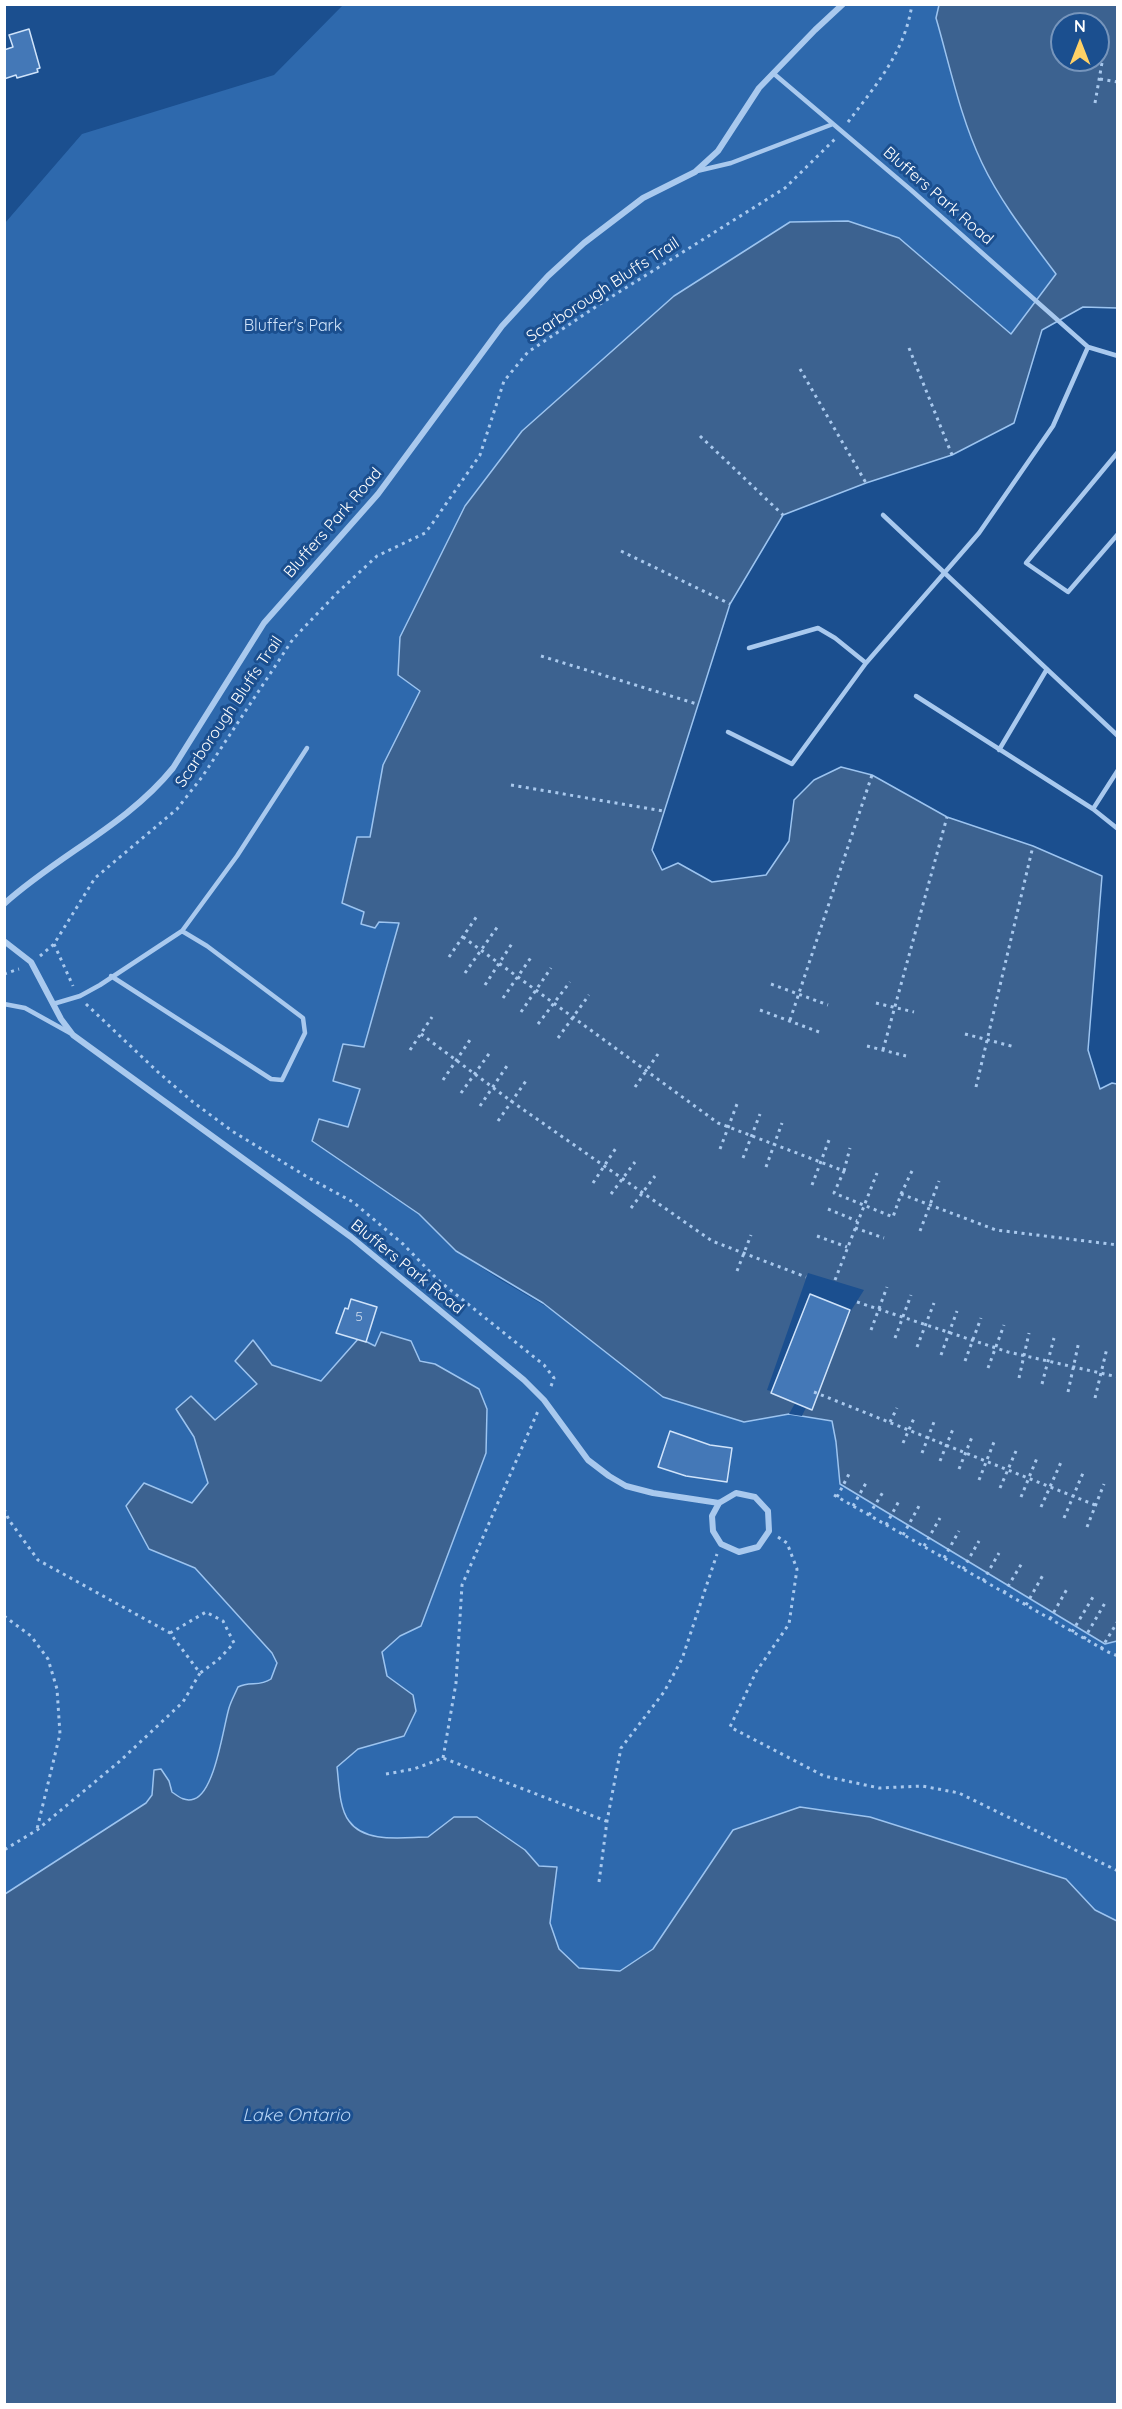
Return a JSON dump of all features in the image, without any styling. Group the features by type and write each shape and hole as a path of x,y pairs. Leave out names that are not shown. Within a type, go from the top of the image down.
{"street":[{"name":"Bluffers Park Road","path":"4,904 48,867 144,801 159,785 173,768 264,623 378,494 502,326 548,276 612,220 643,198 694,172 718,151 759,88 843,4"},
{"name":"Bluffers Park Road","path":"4,941 31,962 53,1004 73,1035 360,1245 524,1380 544,1400 588,1460 626,1486 653,1494 719,1503 736,1493 755,1497 768,1511 769,1531"},
{"path":"719,1503 712,1516 713,1531 721,1544 739,1551 758,1547 769,1531"}],"lane":[{"name":"Bluffers Park Road","path":"773,73 1088,347"},
{"name":"Bluffers Park Road","path":"694,172 731,163 833,124"},
{"path":"728,732 792,764 866,663 980,533 1053,426 1088,347 1118,356"},
{"path":"1118,452 1026,563 1068,592 1118,534"},
{"path":"884,515 1118,736"},
{"path":"749,648 818,628 835,638 866,663"},
{"path":"999,750 1047,669"},
{"path":"916,696 1093,809 1118,829"},
{"path":"53,1004 80,996 182,930 237,856 307,748"},
{"path":"1093,809 1118,770"},
{"path":"111,976 271,1080 282,1080 305,1033 303,1018 182,930"},
{"name":"Bluffers Park Road","path":"4,1005 25,1008 73,1035"}],"path":[{"path":"850,120 884,76 898,52 907,31 912,4"},
{"path":"1095,103 1101,72"},
{"path":"1100,79 1118,81"},
{"name":"Scarborough Bluffs Trail","path":"42,955 54,944 95,878 177,809 293,639 377,556 425,532 432,524 480,454 504,381 528,352 600,304 786,188 833,142"},
{"path":"909,348 952,456"},
{"path":"800,369 866,483"},
{"path":"700,436 783,515"},
{"path":"621,551 730,604"},
{"path":"541,656 697,704"},
{"path":"790,1020 872,775"},
{"path":"511,785 663,811"},
{"path":"884,1050 947,817"},
{"path":"976,1087 1033,846"},
{"path":"448,957 477,916"},
{"path":"465,973 498,926"},
{"path":"464,937 718,1123 844,1171"},
{"path":"485,985 513,942"},
{"path":"54,944 72,985"},
{"path":"503,998 532,956"},
{"path":"521,1012 551,968"},
{"path":"4,974 20,969"},
{"path":"538,1024 570,982"},
{"path":"771,984 828,1005"},
{"path":"558,1038 589,995"},
{"path":"876,1003 914,1011"},
{"path":"760,1010 819,1032"},
{"path":"92,1011 159,1072 232,1131 353,1202 403,1244 446,1287 544,1365 554,1378 551,1388"},
{"path":"410,1050 432,1017"},
{"path":"421,1034 511,1101 712,1240 806,1277"},
{"path":"965,1034 1016,1047"},
{"path":"443,1080 472,1037"},
{"path":"867,1046 906,1056"},
{"path":"462,1093 491,1051"},
{"path":"635,1087 658,1054"},
{"path":"480,1106 509,1063"},
{"path":"498,1121 528,1078"},
{"path":"720,1149 737,1104"},
{"path":"743,1158 760,1114"},
{"path":"766,1167 782,1123"},
{"path":"812,1185 829,1140"},
{"path":"593,1183 616,1148"},
{"path":"850,1148 844,1171 834,1192 893,1217 912,1171"},
{"path":"610,1194 635,1162"},
{"path":"835,1280 877,1173"},
{"path":"631,1208 655,1176"},
{"path":"920,1231 939,1181"},
{"path":"901,1194 996,1230 1118,1245"},
{"path":"828,1209 857,1221"},
{"path":"855,1228 884,1238"},
{"path":"737,1271 751,1235"},
{"path":"817,1236 847,1247"},
{"path":"871,1330 887,1287"},
{"path":"895,1338 911,1295"},
{"path":"856,1302 995,1348 1118,1377"},
{"path":"917,1347 934,1303"},
{"path":"941,1355 957,1311"},
{"path":"965,1361 981,1318"},
{"path":"988,1368 1004,1325"},
{"path":"1019,1378 1029,1333"},
{"path":"1042,1384 1054,1338"},
{"path":"1068,1392 1079,1341"},
{"path":"1095,1398 1107,1348"},
{"path":"814,1392 1095,1505"},
{"path":"890,1422 897,1408"},
{"path":"443,1758 456,1683 462,1585 538,1411"},
{"path":"903,1443 915,1416"},
{"path":"922,1453 934,1422"},
{"path":"940,1461 953,1429"},
{"path":"959,1469 972,1437"},
{"path":"979,1480 994,1442"},
{"path":"1000,1488 1016,1451"},
{"path":"1021,1497 1037,1458"},
{"path":"1041,1507 1062,1460"},
{"path":"1064,1518 1083,1473"},
{"path":"849,1474 835,1496 1084,1639 1118,1656"},
{"path":"853,1506 866,1483"},
{"path":"1087,1527 1104,1484"},
{"path":"868,1515 883,1492"},
{"path":"886,1525 899,1501"},
{"path":"903,1535 919,1506"},
{"path":"4,1509 9,1520 38,1560 170,1633 200,1673"},
{"path":"924,1546 940,1518"},
{"path":"769,1531 787,1543 797,1569 789,1624 756,1672 730,1727 824,1776 879,1788 922,1786 959,1793 1118,1870"},
{"path":"944,1558 959,1531"},
{"path":"963,1569 979,1541"},
{"path":"599,1882 607,1821 621,1748 664,1692 682,1659 721,1544"},
{"path":"983,1581 999,1553"},
{"path":"1005,1593 1022,1563"},
{"path":"1026,1605 1043,1575"},
{"path":"1050,1619 1067,1589"},
{"path":"1072,1632 1093,1597"},
{"path":"1084,1639 1105,1603"},
{"path":"4,1850 37,1830 120,1761 183,1702 200,1673 218,1660 234,1643 223,1621 206,1612 170,1633"},
{"path":"4,1616 30,1636 48,1659 57,1689 60,1734 37,1830"},
{"path":"1101,1648 1118,1621"},
{"path":"386,1774 414,1769 443,1758 607,1821"}],"green space":[{"name":"Bluffer's Park","path":"343,5 939,5 936,18 961,110 974,146 1007,206 1056,274 1011,334 899,238 420,691 383,765 370,837 365,912 361,923 375,928 379,922 399,922 364,1047 333,1081 360,1089 348,1128 312,1140 419,1214 456,1251 499,1279 744,1422 789,1414 832,1421 840,1484 1104,1644 1117,1641 1117,1921 1095,1910 1066,1879 870,1817 733,1830 653,1949 620,1971 579,1968 559,1949 550,1923 557,1867 539,1866 525,1850 454,1817 428,1837 386,1838 365,1833 356,1828 349,1821 343,1809 337,1767 358,1749 404,1736 416,1711 413,1695 387,1676 382,1652 400,1636 421,1626 486,1453 487,1410 435,1364 375,1346 359,1338 321,1381 272,1365 253,1340 236,1361 257,1384 194,1437 208,1483 149,1549 195,1568 272,1653 277,1663 271,1679 263,1684 244,1684 232,1702 215,1764 203,1791 194,1799 184,1800 172,1792 169,1781 155,1770 152,1795 146,1803 5,1894 5,223 82,134 274,75"}],"water":[{"path":"939,5 1117,5 1117,308 1083,307 1042,330 1014,423 952,455 866,483 783,515 730,604 652,850 662,870 678,863 712,882 766,875 789,841 794,800 814,780 841,767 872,775 947,817 1033,846 1102,876 1088,1050 1100,1089 1112,1083 1117,1084 1117,1641 1105,1644 840,1484 832,1421 789,1414 744,1422 663,1397 543,1303 456,1251 419,1214 312,1141 319,1119 348,1127 360,1089 333,1081 343,1044 364,1047 399,923 379,922 375,928 361,924 364,912 342,903 357,837 370,837 383,765 420,691 398,675 400,637 465,506 522,431 674,296 790,222 848,221 899,238 1011,334 1056,274 1026,234 990,178 974,146 961,110 936,18"},
{"name":"Lake Ontario","path":"381,1332 411,1341 420,1361 435,1364 479,1389 487,1409 486,1453 421,1626 400,1636 382,1652 387,1676 413,1695 416,1711 404,1736 358,1749 337,1767 341,1802 349,1821 356,1828 375,1836 408,1838 428,1837 454,1817 477,1817 525,1850 539,1866 557,1867 550,1923 559,1949 579,1968 620,1971 653,1949 733,1830 800,1807 870,1817 1066,1879 1095,1910 1117,1921 1117,2404 5,2404 5,1894 146,1803 152,1795 154,1770 161,1769 169,1781 172,1792 180,1797 191,1800 201,1794 213,1772 229,1708 238,1687 271,1679 277,1663 272,1653 195,1568 149,1549 126,1506 144,1483 192,1503 208,1483 194,1437 176,1409 191,1396 215,1420 257,1384 235,1361 253,1340 272,1365 321,1381 359,1338 375,1346"}],"pier":[{"path":"808,1273 864,1290 852,1309 802,1416 789,1414 798,1398 767,1390"}],"building":[{"path":"29,29 40,68 37,69 38,72 4,79 4,50 13,47 9,35"},
{"path":"810,1294 850,1310 812,1410 771,1393"},
{"path":"351,1299 377,1307 366,1342 336,1333 345,1308 348,1309"},
{"path":"670,1431 710,1445 732,1448 727,1482 686,1476 658,1467"}]}
